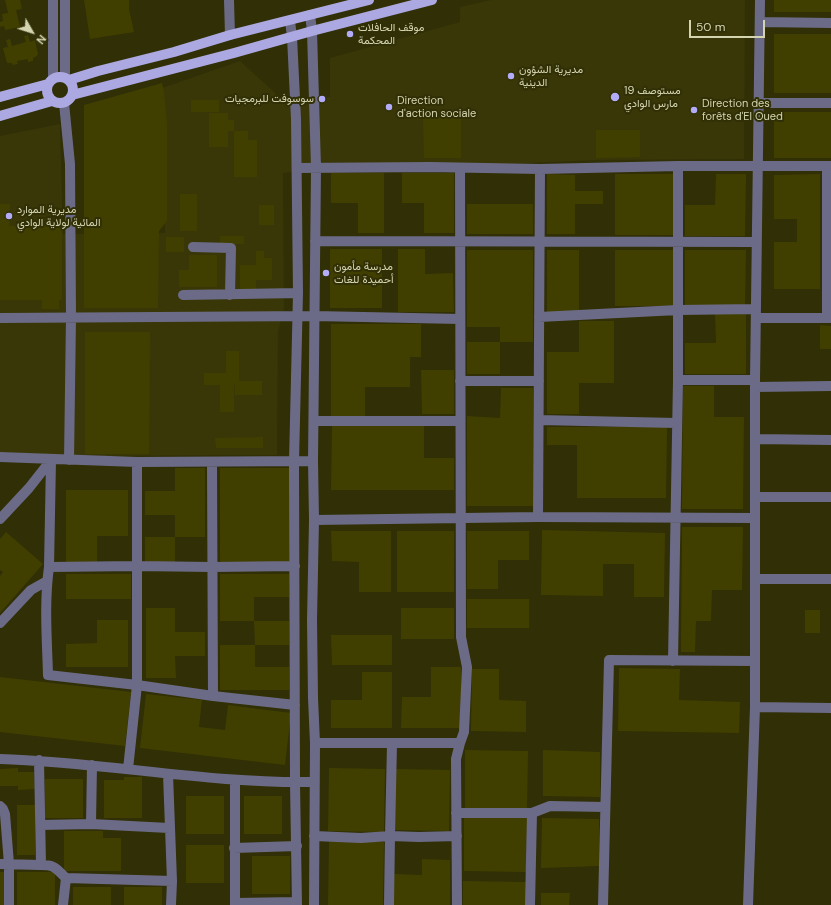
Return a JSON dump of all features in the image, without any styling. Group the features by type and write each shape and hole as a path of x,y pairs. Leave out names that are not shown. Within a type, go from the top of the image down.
{"main road":[{"path":"0,97 61,77 67,79 174,52 230,35 369,0"},
{"path":"72,95 432,0"},
{"path":"0,116 52,101 64,103 72,95 73,87 67,79"},
{"path":"51,81 47,91 52,101"}],"street":[{"path":"51,81 53,0"},
{"path":"65,0 67,79"},
{"path":"229,0 230,35"},
{"path":"748,905 755,707 755,383 760,0"},
{"path":"310,15 312,31 316,168 312,628 315,742 314,905"},
{"path":"235,780 235,904 297,903 294,462 298,293 296,119 290,20"},
{"path":"760,22 831,23"},
{"path":"64,103 70,164 72,317 69,460"},
{"path":"759,103 831,103"},
{"path":"297,168 430,167 540,169 678,166 829,166 829,318 678,310 539,316"},
{"path":"673,661 676,423 678,380 678,166"},
{"path":"457,905 456,759 464,732 467,667 461,637 460,168"},
{"path":"538,518 540,169"},
{"path":"315,240 460,242 756,242"},
{"path":"193,247 231,248 230,295"},
{"path":"183,295 298,293"},
{"path":"0,318 315,316 460,319"},
{"path":"678,380 831,386"},
{"path":"460,381 539,381"},
{"path":"314,421 460,420"},
{"path":"539,420 676,423"},
{"path":"756,438 831,440"},
{"path":"0,458 137,462 313,461"},
{"path":"0,519 29,488 51,460"},
{"path":"51,460 49,567 46,619 48,675 137,684 213,696 295,704"},
{"path":"128,769 137,684 137,462"},
{"path":"212,462 213,696"},
{"path":"756,497 831,497"},
{"path":"314,520 460,518 755,518"},
{"path":"49,567 137,566 212,568 295,566"},
{"path":"755,579 831,578"},
{"path":"0,623 31,590 47,581"},
{"path":"603,905 609,660 755,661"},
{"path":"755,707 831,708"},
{"path":"315,742 392,744 460,743"},
{"path":"389,905 392,744"},
{"path":"0,759 39,760 235,780 314,782"},
{"path":"39,760 41,865"},
{"path":"91,824 92,765"},
{"path":"168,774 172,881 171,905"},
{"path":"0,806 5,814 5,864 9,905"},
{"path":"456,813 532,813 550,806 605,807"},
{"path":"530,905 532,813"},
{"path":"41,825 91,824 170,828"},
{"path":"314,836 361,838 390,836 457,836"},
{"path":"234,848 297,846"},
{"path":"5,864 53,866 66,878 172,881"},
{"path":"63,905 66,878"}],"shaded area":[{"path":"491,0 745,0 744,159 596,160 461,166 316,168 283,173 284,308 278,332 277,455 87,456 0,452 0,136 60,124 63,234 165,233 162,88 240,61 282,99 330,97 330,58 460,22 460,7"}],"building":[{"path":"5,0 20,0 22,9 16,10 20,27 5,30 4,26 0,27 0,22 3,21 2,14 8,13"},
{"path":"84,0 129,0 129,9 134,32 90,39"},
{"path":"774,0 831,0 831,12 774,12"},
{"path":"774,34 831,34 831,93 774,93"},
{"path":"28,35 30,42 35,40 38,54 37,56 33,58 33,61 28,62 28,59 17,61 18,64 13,65 12,63 7,63 3,48 8,47 6,40 10,39 12,46 26,42 24,36"},
{"path":"162,83 167,124 167,221 159,231 158,308 84,308 84,105"},
{"path":"191,100 219,100 219,112 191,112"},
{"path":"774,112 831,112 831,158 774,158"},
{"path":"209,113 228,113 228,120 234,120 234,131 228,131 228,147 209,147"},
{"path":"461,117 461,158 424,158 423,118"},
{"path":"596,130 640,130 640,157 596,158"},
{"path":"234,131 248,131 248,140 257,140 257,177 234,177"},
{"path":"331,173 384,173 384,233 358,233 358,203 331,203"},
{"path":"402,173 454,173 454,233 424,233 424,203 402,203"},
{"path":"547,174 575,175 575,191 603,191 603,204 575,204 575,234 547,234"},
{"path":"615,174 673,174 673,235 615,235"},
{"path":"716,174 746,174 745,236 685,236 685,205 715,205"},
{"path":"820,174 820,289 774,289 774,242 797,242 797,219 774,219 774,175"},
{"path":"180,194 197,194 197,231 180,231"},
{"path":"0,204 10,204 9,226 62,226 62,300 59,300 59,309 42,309 42,300 0,300"},
{"path":"467,204 533,204 533,234 467,234"},
{"path":"259,205 274,205 274,225 259,225"},
{"path":"220,236 244,236 244,244 220,244"},
{"path":"166,237 184,237 184,252 166,252"},
{"path":"330,249 382,249 382,308 330,308"},
{"path":"398,249 425,249 425,274 453,273 454,312 398,312"},
{"path":"467,250 533,250 533,342 500,342 500,327 467,327"},
{"path":"547,250 579,250 579,313 547,313"},
{"path":"615,250 673,250 673,306 615,306"},
{"path":"685,250 746,250 745,306 685,306"},
{"path":"256,251 264,251 264,258 272,258 272,280 256,280 256,293 240,293 240,265 256,265"},
{"path":"189,255 217,255 217,287 179,287 179,270 189,270"},
{"path":"715,313 746,313 746,374 685,374 685,343 716,343"},
{"path":"579,321 614,321 614,383 579,383 579,414 547,414 547,352 579,352"},
{"path":"331,324 421,324 421,357 410,357 410,387 365,387 365,416 331,416"},
{"path":"820,325 831,326 831,349 820,349"},
{"path":"85,332 150,332 149,454 85,454"},
{"path":"467,342 500,342 500,374 467,374"},
{"path":"226,351 239,351 239,381 262,381 262,395 235,395 234,385 234,412 220,412 220,385 204,385 204,373 226,373"},
{"path":"421,370 454,370 454,414 422,414"},
{"path":"683,386 714,386 714,417 744,417 743,509 682,509"},
{"path":"501,388 533,388 533,506 467,506 467,416 500,418"},
{"path":"332,425 424,425 424,458 454,458 454,490 331,490"},
{"path":"547,427 667,427 666,498 577,498 577,445 547,445"},
{"path":"263,437 263,448 216,448 215,438"},
{"path":"175,468 205,468 205,537 175,537 175,515 145,515 145,491 175,491"},
{"path":"220,468 289,468 289,562 220,562"},
{"path":"66,490 128,490 128,536 97,536 97,562 66,562"},
{"path":"682,527 743,527 742,590 712,590 711,621 696,621 695,652 681,652"},
{"path":"542,530 665,533 664,597 634,597 634,564 603,564 603,596 541,595"},
{"path":"331,531 391,531 391,592 359,592 359,562 332,561"},
{"path":"397,531 454,531 454,592 397,592"},
{"path":"467,531 529,531 529,560 498,560 498,589 467,589"},
{"path":"6,532 43,564 0,613 0,576 3,572 0,570 0,539"},
{"path":"145,537 175,537 175,562 145,562"},
{"path":"66,574 131,574 131,599 66,599"},
{"path":"220,574 289,574 289,597 254,597 254,621 220,621"},
{"path":"467,599 529,599 529,628 467,628"},
{"path":"146,608 175,608 175,632 205,632 205,656 175,656 176,678 146,678"},
{"path":"401,608 454,608 454,639 401,639"},
{"path":"805,610 820,610 820,633 805,633"},
{"path":"97,620 128,620 128,667 66,667 66,644 97,643"},
{"path":"254,621 289,621 289,645 255,645"},
{"path":"331,635 392,635 392,665 332,665"},
{"path":"220,645 255,645 255,667 289,667 289,690 220,690"},
{"path":"431,667 461,667 461,728 401,728 402,697 431,697"},
{"path":"619,668 680,669 679,700 740,702 739,733 618,731"},
{"path":"472,669 499,669 499,700 526,701 526,732 471,731"},
{"path":"362,672 392,672 392,728 331,728 331,700 362,700"},
{"path":"0,677 131,692 125,746 0,732"},
{"path":"146,694 202,700 199,727 225,730 228,705 291,713 285,765 140,748"},
{"path":"465,750 528,751 527,809 465,808"},
{"path":"543,750 600,752 600,797 543,796"},
{"path":"18,768 18,772 34,772 35,789 18,790 18,786 0,786 0,769"},
{"path":"329,768 385,769 384,832 328,831"},
{"path":"395,769 450,770 449,831 394,830"},
{"path":"124,777 142,777 142,818 104,818 104,780 124,780"},
{"path":"45,779 83,779 83,818 45,818"},
{"path":"186,796 224,796 224,834 186,834"},
{"path":"244,796 282,796 282,834 244,834"},
{"path":"17,805 35,805 35,855 17,855"},
{"path":"464,817 527,818 526,872 464,871"},
{"path":"542,818 599,819 599,866 541,868"},
{"path":"64,831 103,831 103,838 121,838 121,871 64,871"},
{"path":"329,841 384,842 383,905 328,905"},
{"path":"186,845 224,845 224,883 186,883"},
{"path":"252,856 290,856 290,894 252,894"},
{"path":"422,859 450,860 450,905 394,905 394,874 422,875"},
{"path":"0,872 4,872 4,905 0,905"},
{"path":"17,872 55,872 55,905 17,905"},
{"path":"463,881 526,882 525,905 463,905"},
{"path":"73,887 111,887 111,905 73,905"},
{"path":"124,887 162,887 162,905 124,905"},
{"path":"541,893 570,893 569,905 541,905"}],"place":[{"name":"موقف الحافلات المحكمة","path":"350,34"},
{"name":"مديرية الشؤون الدينية","path":"511,76"},
{"name":"مستوصف 19 مارس الوادي","path":"615,97"},
{"name":"سوسوفت للبرمجيات","path":"322,99"},
{"name":"Direction d'action sociale","path":"389,107"},
{"name":"Direction des forêts d'El Oued","path":"694,110"},
{"name":"مديرية الموارد المائية لولاية الوادي","path":"9,216"},
{"name":"مدرسة مأمون أحميدة للغات","path":"326,273"}]}
